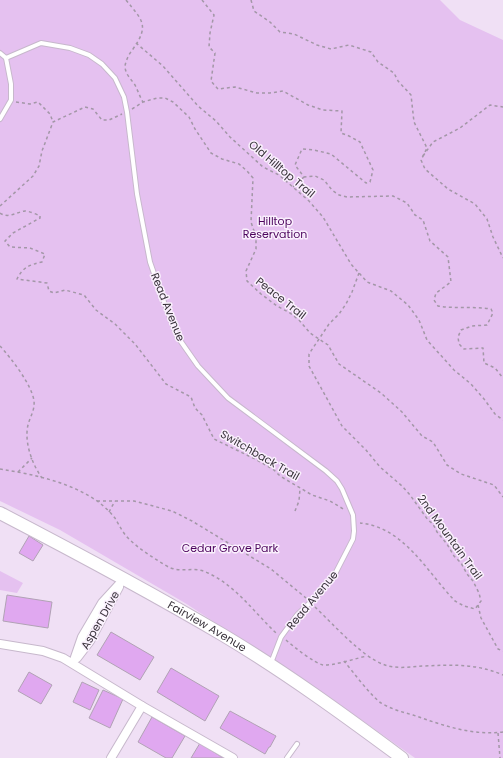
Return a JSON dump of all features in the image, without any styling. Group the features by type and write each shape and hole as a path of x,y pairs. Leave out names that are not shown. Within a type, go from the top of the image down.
{"main road":[{"name":"Fairview Avenue","path":"0,514 98,564 224,635 402,758"}],"street":[{"name":"Aspen Drive","path":"73,663 90,641 124,579"},
{"path":"0,644 43,651 63,658 142,706 233,758"},
{"path":"111,758 142,706"}],"lane":[{"name":"Read Avenue","path":"6,58 41,43 70,48 89,55 102,64 115,78 124,97 127,112 137,194 150,262 177,336 198,366 228,398 326,471 337,481 353,514 353,538 341,564 329,582 297,615 282,637 270,666"},
{"path":"0,53 6,58 11,84 11,100 0,119"},
{"path":"287,758 297,744"}],"path":[{"path":"126,0 142,22 142,30 129,54 125,67 128,76 134,83 143,102"},
{"path":"202,0 214,15 209,47 215,53 211,81 218,89 235,87 258,93 283,91 308,105 323,110 342,111 341,133 360,142 373,170 370,182 366,183 331,154 302,149 295,165 304,176"},
{"path":"251,0 254,11 270,22 280,32 294,34 317,45 331,49 349,45 371,52 378,62 394,73 398,81 411,95 414,122 427,148 421,160"},
{"name":"Old Hilltop Trail","path":"136,43 163,66 198,106 216,121 230,137 264,167 279,175 309,201 323,218 351,264 367,282 391,291 408,305 419,320 427,340 454,370 471,384 495,414 503,420"},
{"name":"Peace Trail","path":"53,122 85,107 93,109 102,120 109,120 127,112 143,102 157,98 165,98 174,102 189,117 211,153 239,164 253,178 251,222 256,237 256,249 246,271 247,282 277,306 299,320 310,333 328,346 339,364 381,393 402,412 422,436 433,442 447,465 461,474 494,485 503,497"},
{"path":"0,206 33,176 39,166 42,151 53,122 50,114 38,102 30,104 11,100"},
{"path":"421,160 433,142 460,128 490,105 503,107"},
{"path":"421,160 425,169 443,184 475,204 486,219 503,258"},
{"path":"293,187 304,176 315,176 324,180 332,190 339,195 347,197 393,196 407,204 414,215 423,220 430,241 448,257 451,282 436,293 434,300 438,306 477,306 491,309 494,313 486,325 472,326 461,330 458,337 459,344 464,348 483,348 484,362 495,368 503,378"},
{"name":"Switchback Trail","path":"0,213 3,215 12,215 25,211 40,216 40,218 13,233 4,241 10,247 30,248 45,254 42,262 22,270 17,279 47,283 49,291 54,292 65,290 84,295 96,310 115,324 135,344 166,384 191,398 194,408 202,415 214,438 226,446 257,460 300,488 330,501 353,514"},
{"name":"2nd Mountain Trail","path":"359,273 346,304 318,338 309,354 309,366 342,426 366,450 380,467 402,486 428,520 433,524 454,556 461,563 477,588 481,601 478,605"},
{"path":"0,346 18,368 32,395 33,410 28,422 26,433 35,467 42,478"},
{"path":"18,472 32,458"},
{"path":"0,469 42,478 71,487 97,501 114,517 127,537 139,548 171,569 179,571 192,569 203,571 228,585 242,596 261,619 278,634"},
{"path":"296,511 299,501 300,488"},
{"path":"97,501 134,501 172,510 271,570 306,599"},
{"path":"109,512 115,501"},
{"path":"354,523 363,523 391,533 406,544 455,601 464,606 475,609 478,605"},
{"path":"478,605 481,618 498,649 503,651"},
{"path":"314,606 367,656 380,663 391,667 458,665 488,669 503,675"},
{"path":"286,640 309,658 322,665 367,656"},
{"path":"344,661 380,702 389,707 468,731 490,734 503,732"},
{"path":"498,733 500,758"}],"green space":[{"name":"Hilltop Reservation","path":"0,0 440,0 460,20 503,40 503,758 415,758 325,694 185,603 60,530 0,501"},
{"path":"0,571 23,583 17,593 0,590"}],"building":[{"path":"29,536 43,545 33,561 19,553"},
{"path":"7,595 52,602 48,628 3,621"},
{"path":"111,632 154,657 140,680 97,655"},
{"path":"171,668 219,696 205,721 157,692"},
{"path":"29,672 52,685 41,704 18,691"},
{"path":"82,682 99,690 90,710 73,702"},
{"path":"103,690 123,699 110,728 89,718"},
{"path":"230,711 276,736 265,754 220,728"},
{"path":"152,717 185,736 172,758 166,758 138,742"},
{"path":"200,743 223,758 191,758"}],"park label":[{"name":"Cedar Grove Park","path":"230,548"}]}
